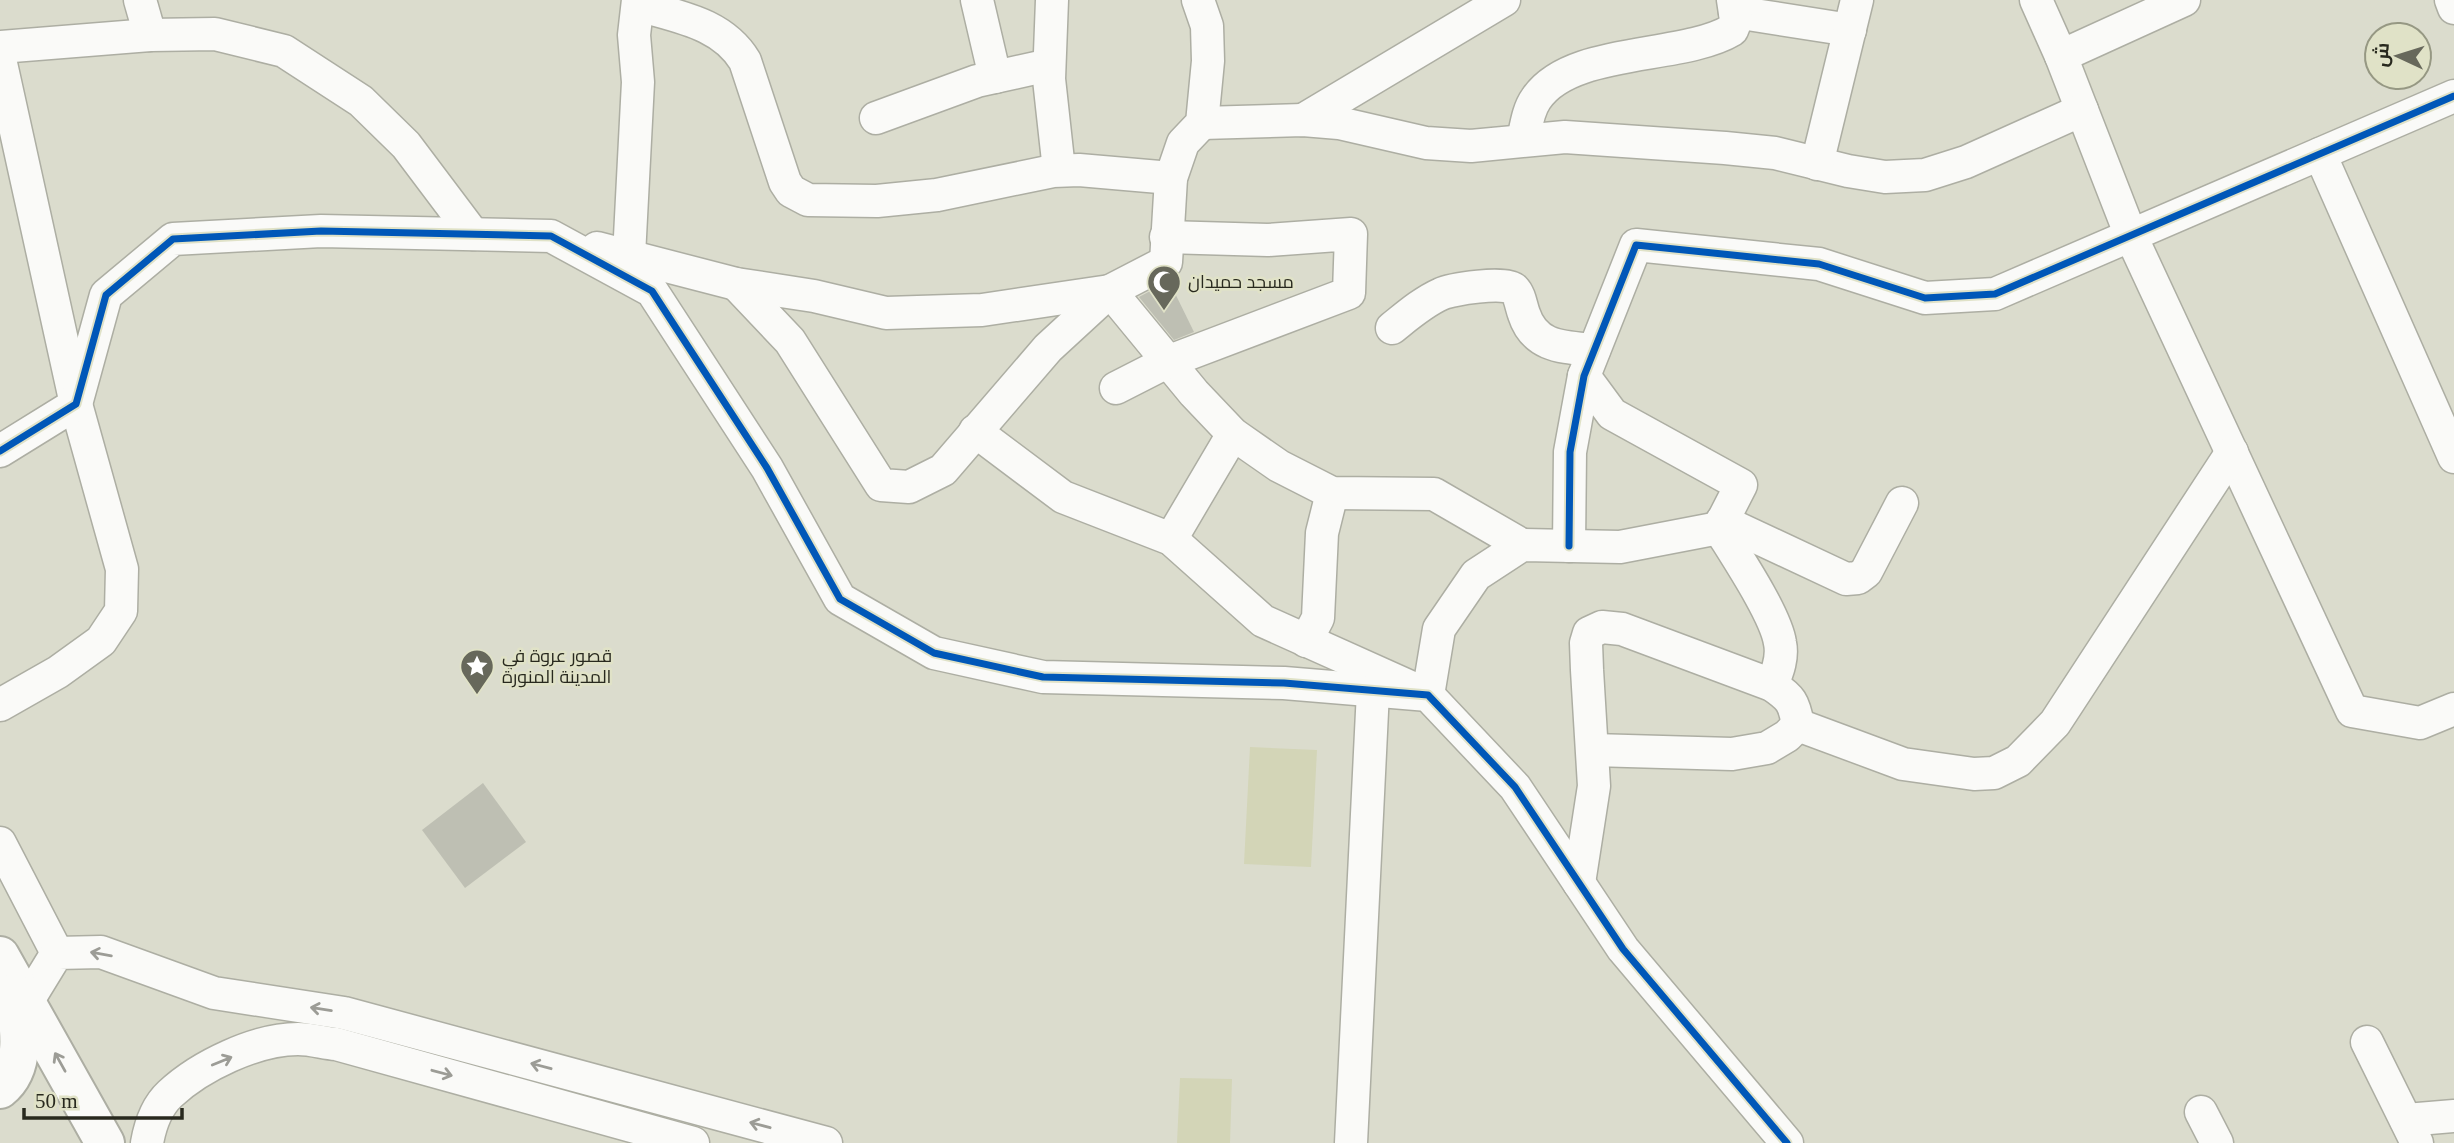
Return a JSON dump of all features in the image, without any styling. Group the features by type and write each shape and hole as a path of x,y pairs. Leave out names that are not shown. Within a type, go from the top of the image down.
{"main road":[{"path":"0,1089 11,1079 19,1050 20,1030 13,977"},
{"path":"13,977 105,1143"}],"street":[{"path":"140,0 150,35"},
{"path":"976,0 995,77"},
{"path":"1052,0 1049,65 1059,170"},
{"path":"1303,120 1504,0"},
{"path":"2036,0 2132,236 2352,711 2420,723 2454,709"},
{"path":"2061,57 2184,0"},
{"path":"2451,0 2454,8"},
{"path":"629,256 638,82 634,34 638,3 690,20 735,44 745,61 785,182 791,191 808,200 877,201 925,197 1059,170 1171,178"},
{"path":"736,284 790,341 881,485 909,487 943,471 1048,348 1110,291 1166,262 1171,178 1183,143 1202,123 1208,61 1205,3"},
{"path":"1523,140 1528,117 1536,99 1564,75 1624,56 1718,39 1732,30 1735,20 1734,6 1854,15 1817,164"},
{"path":"0,47 150,35 215,34 284,51 361,101 406,145 472,234"},
{"path":"0,60 76,404 122,569 121,611 101,641 58,672 0,705"},
{"path":"876,118 944,92 1049,65"},
{"path":"1569,546 1570,453 1589,363 1636,245 1819,264 1925,298 1995,294 2454,96"},
{"path":"1202,123 1303,120 1339,123 1426,143 1471,146 1564,137 1725,148 1774,153 1885,177 1925,176 1966,162 2082,110"},
{"path":"2320,154 2454,457"},
{"path":"0,451 76,404 106,295 173,239 321,230 551,236 736,284 814,296 886,313 982,310 1110,291"},
{"path":"1116,388 1167,362 1349,293 1351,234 1268,240 1166,237"},
{"path":"551,236 652,292 767,468 840,598 934,653 1043,677 1284,683 1428,695"},
{"path":"1392,328 1443,293 1509,286 1515,290 1530,330 1536,336 1563,347 1589,363 1612,414 1741,485 1721,524"},
{"path":"1110,291 1167,362 1233,434 1279,466 1332,493 1434,494 1522,545 1620,547 1721,524 1846,579 1858,578 1866,572 1902,503"},
{"path":"975,431 1063,498 1171,539 1263,621 1428,695 1515,787 1623,949 1787,1143"},
{"path":"1171,539 1233,434"},
{"path":"1798,725 1903,764 1975,774 1994,772 2018,761 2055,723 2232,452"},
{"path":"1306,641 1318,618 1322,533 1332,493"},
{"path":"1721,524 1774,622 1781,643 1779,668 1772,685"},
{"path":"1428,695 1438,629 1476,575 1522,545"},
{"path":"1579,883 1594,786 1586,643 1590,633 1602,626 1622,629 1772,685 1787,695 1795,706 1798,725"},
{"path":"1352,1143 1373,691"},
{"path":"1593,750 1732,754 1767,748 1787,736 1798,725"},
{"path":"0,843 57,953"},
{"path":"13,977 57,953 101,951 214,993 344,1013 826,1143"},
{"path":"147,1143 150,1126 168,1096 202,1069 268,1044 298,1039 337,1044 693,1143"},
{"path":"2367,1042 2412,1131 2454,1116"},
{"path":"2201,1112 2217,1143"}],"green space":[{"path":"1250,747 1317,750 1311,867 1244,864"},
{"path":"1180,1078 1232,1079 1230,1143 1177,1143"}],"building":[{"name":"مسجد حميدان","path":"1169,281 1194,332 1174,340 1139,297"},
{"path":"483,783 526,842 465,888 422,830"}],"cycle path":[{"path":"1569,546 1570,452 1584,376 1636,245 1819,264 1925,298 1995,294 2454,96"},
{"path":"0,451 76,404 106,295 173,239 321,231 551,236 652,291 767,468 840,599 934,653 1043,677 1284,683 1428,695 1515,787 1623,949 1787,1143"}],"place":[{"name":"مسجد حميدان","path":"1164,312"},
{"name":"قصور عروة في المدينة المنورة","path":"477,696"}]}
